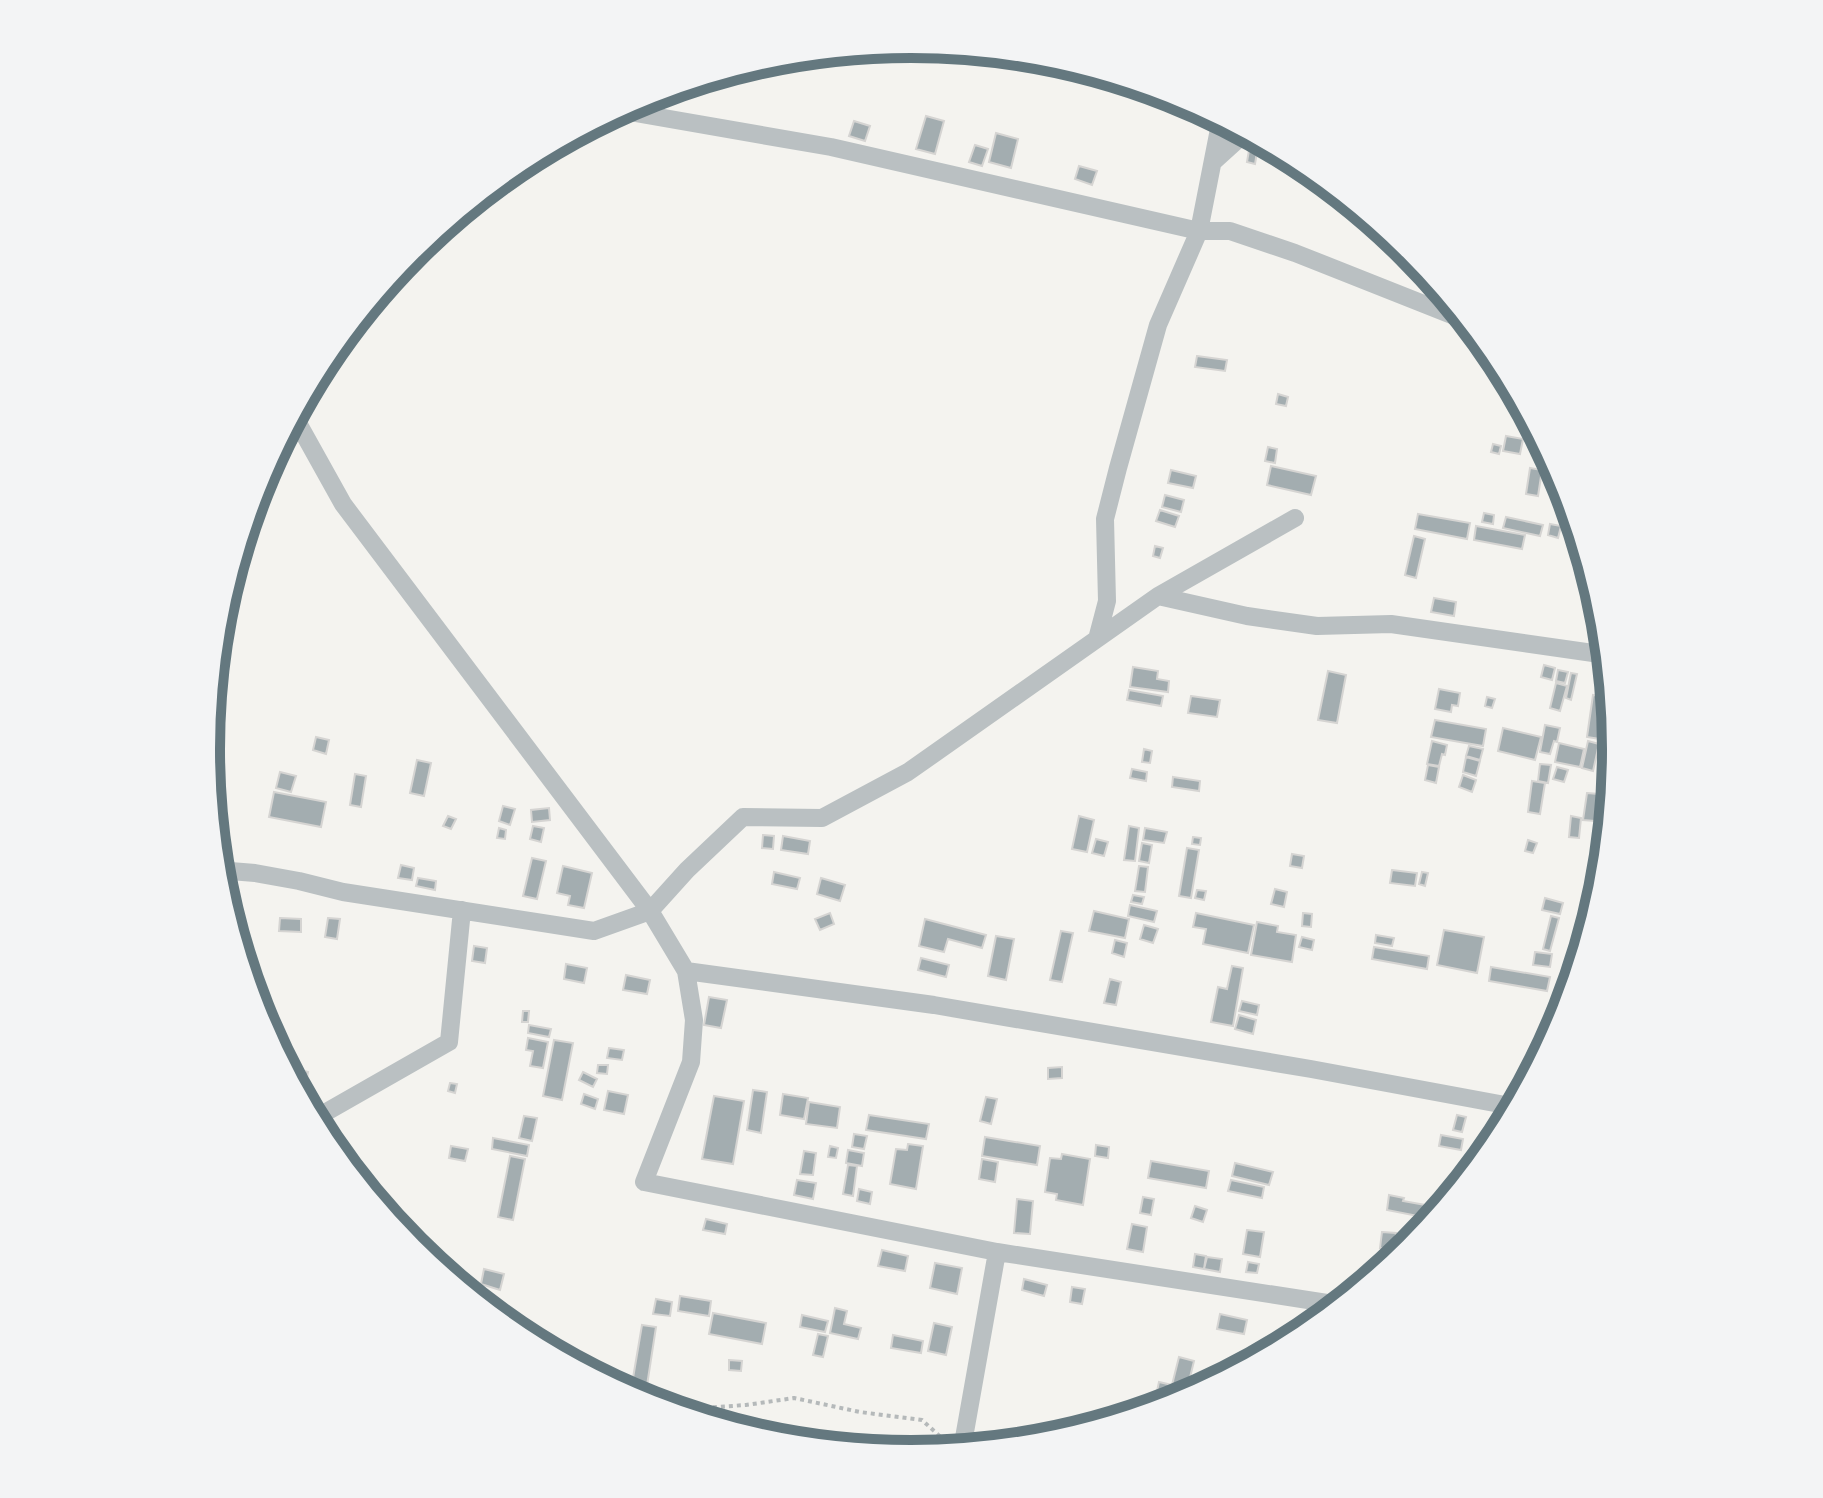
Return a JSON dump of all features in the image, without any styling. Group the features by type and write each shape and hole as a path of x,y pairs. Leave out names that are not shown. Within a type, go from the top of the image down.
{"street":[{"path":"640,114 831,147 1199,231 1230,231 1295,253 1448,314"},
{"path":"1097,639 1107,601 1105,519 1158,325 1199,231 1219,130"},
{"path":"1214,161 1237,140"},
{"path":"300,427 343,504 650,911 686,971 694,1020 691,1062 644,1182 997,1252 1324,1303"},
{"path":"232,871 299,881 343,892 594,931 650,911 687,870 743,817 822,818 908,772 1158,596 1295,518"},
{"path":"1158,596 1247,616 1317,626 1391,624 1596,653"},
{"path":"325,1113 449,1042 462,910"},
{"path":"686,971 934,1005 1504,1105"},
{"path":"964,1438 997,1252"}],"path":[{"path":"705,1408 794,1398 860,1412 922,1420 943,1439"}],"building":[{"path":"926,116 944,121 935,154 916,149"},
{"path":"854,121 870,126 865,141 849,136"},
{"path":"996,133 1018,139 1011,168 989,162"},
{"path":"975,145 988,149 982,166 969,162"},
{"path":"1249,150 1257,152 1255,164 1247,162"},
{"path":"1079,166 1097,171 1092,185 1075,179"},
{"path":"1197,356 1227,360 1225,371 1195,367"},
{"path":"1278,394 1288,397 1286,406 1276,404"},
{"path":"1506,436 1523,439 1520,454 1503,451"},
{"path":"1493,444 1501,446 1499,454 1491,452"},
{"path":"1268,447 1277,449 1275,463 1265,461"},
{"path":"1271,466 1316,476 1311,495 1267,485"},
{"path":"1530,468 1542,470 1538,496 1526,494"},
{"path":"1171,470 1196,476 1193,488 1168,483"},
{"path":"1165,495 1184,500 1181,512 1162,507"},
{"path":"1160,510 1179,516 1175,527 1156,521"},
{"path":"1484,513 1494,515 1493,524 1482,522"},
{"path":"1418,514 1470,523 1467,539 1415,529"},
{"path":"1506,517 1543,525 1540,536 1503,528"},
{"path":"1550,524 1561,526 1558,538 1548,535"},
{"path":"1476,526 1525,535 1522,549 1474,540"},
{"path":"1414,536 1425,539 1416,578 1405,575"},
{"path":"1155,546 1163,548 1160,558 1153,556"},
{"path":"1434,598 1456,602 1454,616 1431,612"},
{"path":"1544,665 1555,668 1552,680 1541,677"},
{"path":"1133,667 1158,671 1157,679 1169,681 1168,692 1130,687"},
{"path":"1558,670 1568,672 1565,683 1556,681"},
{"path":"1328,671 1346,675 1337,723 1318,720"},
{"path":"1571,673 1577,674 1571,700 1566,698"},
{"path":"1556,683 1567,686 1560,711 1550,708"},
{"path":"1439,689 1460,693 1458,706 1452,705 1451,712 1435,709"},
{"path":"1129,690 1163,696 1161,706 1127,700"},
{"path":"1593,695 1600,696 1600,739 1587,737"},
{"path":"1191,696 1220,700 1217,717 1188,713"},
{"path":"1487,697 1495,699 1492,708 1485,706"},
{"path":"1435,720 1486,729 1483,746 1431,737"},
{"path":"1545,725 1560,728 1550,754 1540,752"},
{"path":"1503,728 1541,737 1535,760 1498,751"},
{"path":"316,737 329,740 326,754 313,750"},
{"path":"1432,741 1447,745 1439,766 1427,764"},
{"path":"1588,741 1599,744 1593,771 1582,768"},
{"path":"1559,743 1584,749 1580,767 1555,762"},
{"path":"1469,746 1483,749 1480,760 1466,756"},
{"path":"1144,749 1152,751 1150,763 1142,762"},
{"path":"1466,757 1480,761 1476,776 1463,772"},
{"path":"417,760 431,763 424,796 410,793"},
{"path":"1540,764 1551,765 1548,783 1538,781"},
{"path":"1428,765 1439,767 1436,783 1425,780"},
{"path":"1557,767 1568,770 1564,782 1553,779"},
{"path":"1132,769 1147,772 1146,781 1130,778"},
{"path":"280,772 296,776 291,792 276,788"},
{"path":"355,774 366,776 361,807 350,805"},
{"path":"1463,775 1476,780 1472,792 1459,787"},
{"path":"1173,777 1200,781 1199,791 1172,787"},
{"path":"1532,781 1545,783 1540,814 1528,812"},
{"path":"274,792 326,802 321,827 269,817"},
{"path":"1587,793 1599,794 1595,821 1583,820"},
{"path":"503,806 515,809 510,825 499,821"},
{"path":"549,808 550,820 532,822 531,810"},
{"path":"448,816 456,819 451,829 443,826"},
{"path":"1079,816 1094,820 1087,852 1072,849"},
{"path":"1571,816 1581,818 1579,838 1569,837"},
{"path":"533,826 544,828 541,842 530,839"},
{"path":"1129,826 1139,828 1135,861 1124,860"},
{"path":"499,828 506,830 505,839 497,838"},
{"path":"1145,828 1167,832 1164,843 1143,840"},
{"path":"763,835 774,836 773,849 762,848"},
{"path":"783,836 810,841 808,854 781,850"},
{"path":"1193,837 1201,838 1200,845 1192,844"},
{"path":"1096,839 1108,842 1104,856 1092,853"},
{"path":"1528,840 1537,843 1533,853 1525,851"},
{"path":"1142,843 1152,845 1149,863 1139,861"},
{"path":"1187,848 1199,850 1191,898 1179,896"},
{"path":"1292,854 1304,856 1302,868 1290,866"},
{"path":"532,858 546,861 537,899 523,896"},
{"path":"401,865 414,868 412,880 398,878"},
{"path":"563,866 592,873 584,908 568,905 570,896 557,893"},
{"path":"1139,866 1148,867 1145,892 1135,891"},
{"path":"1392,870 1417,873 1415,886 1390,883"},
{"path":"774,872 800,878 797,889 772,884"},
{"path":"1422,872 1428,873 1425,886 1419,884"},
{"path":"418,878 436,881 435,890 416,886"},
{"path":"821,878 845,885 840,901 817,894"},
{"path":"1275,889 1287,892 1284,907 1271,904"},
{"path":"1197,890 1206,891 1204,900 1195,898"},
{"path":"1133,895 1144,897 1142,904 1131,902"},
{"path":"1545,898 1563,903 1560,914 1542,910"},
{"path":"1130,905 1157,911 1154,922 1128,916"},
{"path":"1094,911 1129,919 1125,938 1089,931"},
{"path":"830,913 834,924 820,930 815,919"},
{"path":"1196,913 1254,925 1248,953 1203,944 1206,929 1193,927"},
{"path":"1303,913 1312,914 1311,927 1302,926"},
{"path":"1551,916 1559,918 1550,951 1543,949"},
{"path":"280,918 301,919 301,932 279,931"},
{"path":"328,918 340,919 337,939 325,937"},
{"path":"925,919 986,935 982,948 948,939 944,952 919,946"},
{"path":"1257,922 1278,926 1277,932 1296,935 1292,962 1251,955"},
{"path":"1144,925 1158,929 1153,943 1140,939"},
{"path":"1444,930 1484,937 1477,973 1437,965"},
{"path":"1061,931 1073,933 1062,982 1050,980"},
{"path":"1376,935 1394,938 1392,946 1375,943"},
{"path":"996,936 1014,939 1006,980 988,976"},
{"path":"1302,937 1314,940 1312,950 1299,947"},
{"path":"1115,940 1127,943 1124,957 1112,953"},
{"path":"474,946 487,948 485,963 472,961"},
{"path":"1374,947 1429,956 1427,969 1372,959"},
{"path":"1535,952 1552,954 1550,967 1533,965"},
{"path":"921,958 949,965 946,977 918,970"},
{"path":"566,964 587,968 584,983 564,979"},
{"path":"1232,966 1243,968 1233,1026 1211,1022 1218,987 1227,989"},
{"path":"1491,967 1550,977 1547,991 1489,981"},
{"path":"626,975 650,980 647,994 623,990"},
{"path":"1110,979 1121,982 1116,1005 1104,1003"},
{"path":"709,997 727,1000 721,1028 704,1025"},
{"path":"1242,1001 1259,1005 1257,1015 1239,1011"},
{"path":"523,1011 529,1011 528,1022 522,1022"},
{"path":"1239,1015 1256,1020 1253,1034 1235,1029"},
{"path":"529,1025 551,1029 549,1037 528,1033"},
{"path":"528,1038 548,1042 543,1068 530,1066 533,1051 526,1050"},
{"path":"554,1040 573,1043 562,1100 543,1096"},
{"path":"609,1048 624,1050 622,1060 607,1058"},
{"path":"598,1065 608,1065 607,1074 597,1073"},
{"path":"1062,1067 1062,1078 1048,1079 1048,1068"},
{"path":"300,1070 308,1072 306,1082"},
{"path":"583,1072 597,1079 593,1087 579,1080"},
{"path":"450,1083 457,1084 455,1093 448,1091"},
{"path":"753,1090 767,1092 761,1133 747,1130"},
{"path":"608,1091 628,1095 624,1114 604,1110"},
{"path":"584,1094 598,1099 595,1109 581,1104"},
{"path":"783,1094 808,1098 804,1119 780,1115"},
{"path":"714,1096 744,1101 733,1164 702,1159"},
{"path":"986,1097 997,1099 991,1124 980,1121"},
{"path":"809,1102 840,1107 837,1128 806,1124"},
{"path":"869,1115 929,1124 926,1139 866,1130"},
{"path":"1457,1115 1466,1117 1462,1132 1453,1130"},
{"path":"524,1116 537,1118 532,1141 519,1138"},
{"path":"854,1134 867,1136 864,1149 852,1147"},
{"path":"1441,1135 1463,1139 1461,1150 1439,1146"},
{"path":"985,1137 1040,1146 1037,1165 982,1156"},
{"path":"493,1138 529,1145 527,1156 492,1149"},
{"path":"908,1144 923,1146 916,1189 890,1184 896,1149 907,1150"},
{"path":"1096,1145 1109,1147 1108,1158 1095,1156"},
{"path":"451,1146 468,1149 465,1161 449,1158"},
{"path":"830,1146 838,1148 836,1158 828,1157"},
{"path":"848,1150 864,1153 862,1166 846,1163"},
{"path":"804,1151 816,1153 813,1175 800,1174"},
{"path":"1062,1154 1090,1159 1083,1205 1056,1200 1057,1194 1045,1192 1050,1158 1061,1159"},
{"path":"510,1156 525,1159 513,1220 498,1217"},
{"path":"982,1159 998,1162 995,1182 979,1179"},
{"path":"1151,1161 1209,1171 1206,1188 1148,1178"},
{"path":"1235,1163 1273,1172 1269,1185 1232,1176"},
{"path":"848,1165 857,1166 853,1196 843,1194"},
{"path":"797,1180 816,1183 813,1199 794,1195"},
{"path":"1231,1180 1264,1187 1262,1198 1228,1191"},
{"path":"859,1189 872,1192 870,1204 857,1201"},
{"path":"1389,1195 1430,1206 1420,1216 1387,1210"},
{"path":"1143,1197 1154,1199 1151,1215 1140,1213"},
{"path":"1017,1199 1033,1201 1030,1234 1014,1233"},
{"path":"1195,1206 1207,1210 1203,1222 1191,1218"},
{"path":"706,1219 727,1224 725,1234 703,1230"},
{"path":"1132,1224 1147,1227 1143,1252 1127,1249"},
{"path":"1247,1230 1264,1232 1260,1257 1243,1254"},
{"path":"1382,1232 1396,1233 1395,1243 1389,1249 1380,1248"},
{"path":"882,1250 908,1256 905,1271 878,1266"},
{"path":"1195,1254 1206,1256 1204,1269 1193,1267"},
{"path":"1207,1257 1222,1259 1220,1272 1204,1269"},
{"path":"1248,1262 1259,1264 1257,1273 1246,1272"},
{"path":"935,1263 962,1268 957,1294 930,1288"},
{"path":"484,1269 504,1274 500,1290 481,1284"},
{"path":"1024,1279 1047,1285 1044,1296 1022,1290"},
{"path":"1072,1287 1085,1289 1082,1304 1070,1302"},
{"path":"680,1296 711,1301 709,1316 678,1311"},
{"path":"656,1299 672,1302 670,1316 653,1314"},
{"path":"835,1308 847,1311 844,1324 861,1328 858,1339 830,1333"},
{"path":"713,1313 766,1323 762,1344 709,1334"},
{"path":"1220,1314 1247,1320 1244,1334 1217,1329"},
{"path":"802,1315 828,1321 825,1332 800,1327"},
{"path":"934,1323 952,1327 946,1355 928,1351"},
{"path":"642,1325 656,1327 647,1387 633,1381"},
{"path":"818,1334 828,1336 823,1357 813,1355"},
{"path":"893,1335 923,1341 921,1353 891,1348"},
{"path":"1179,1357 1194,1361 1189,1381 1162,1392 1157,1391 1159,1382 1172,1385"},
{"path":"729,1360 742,1361 741,1371 729,1370"}]}
